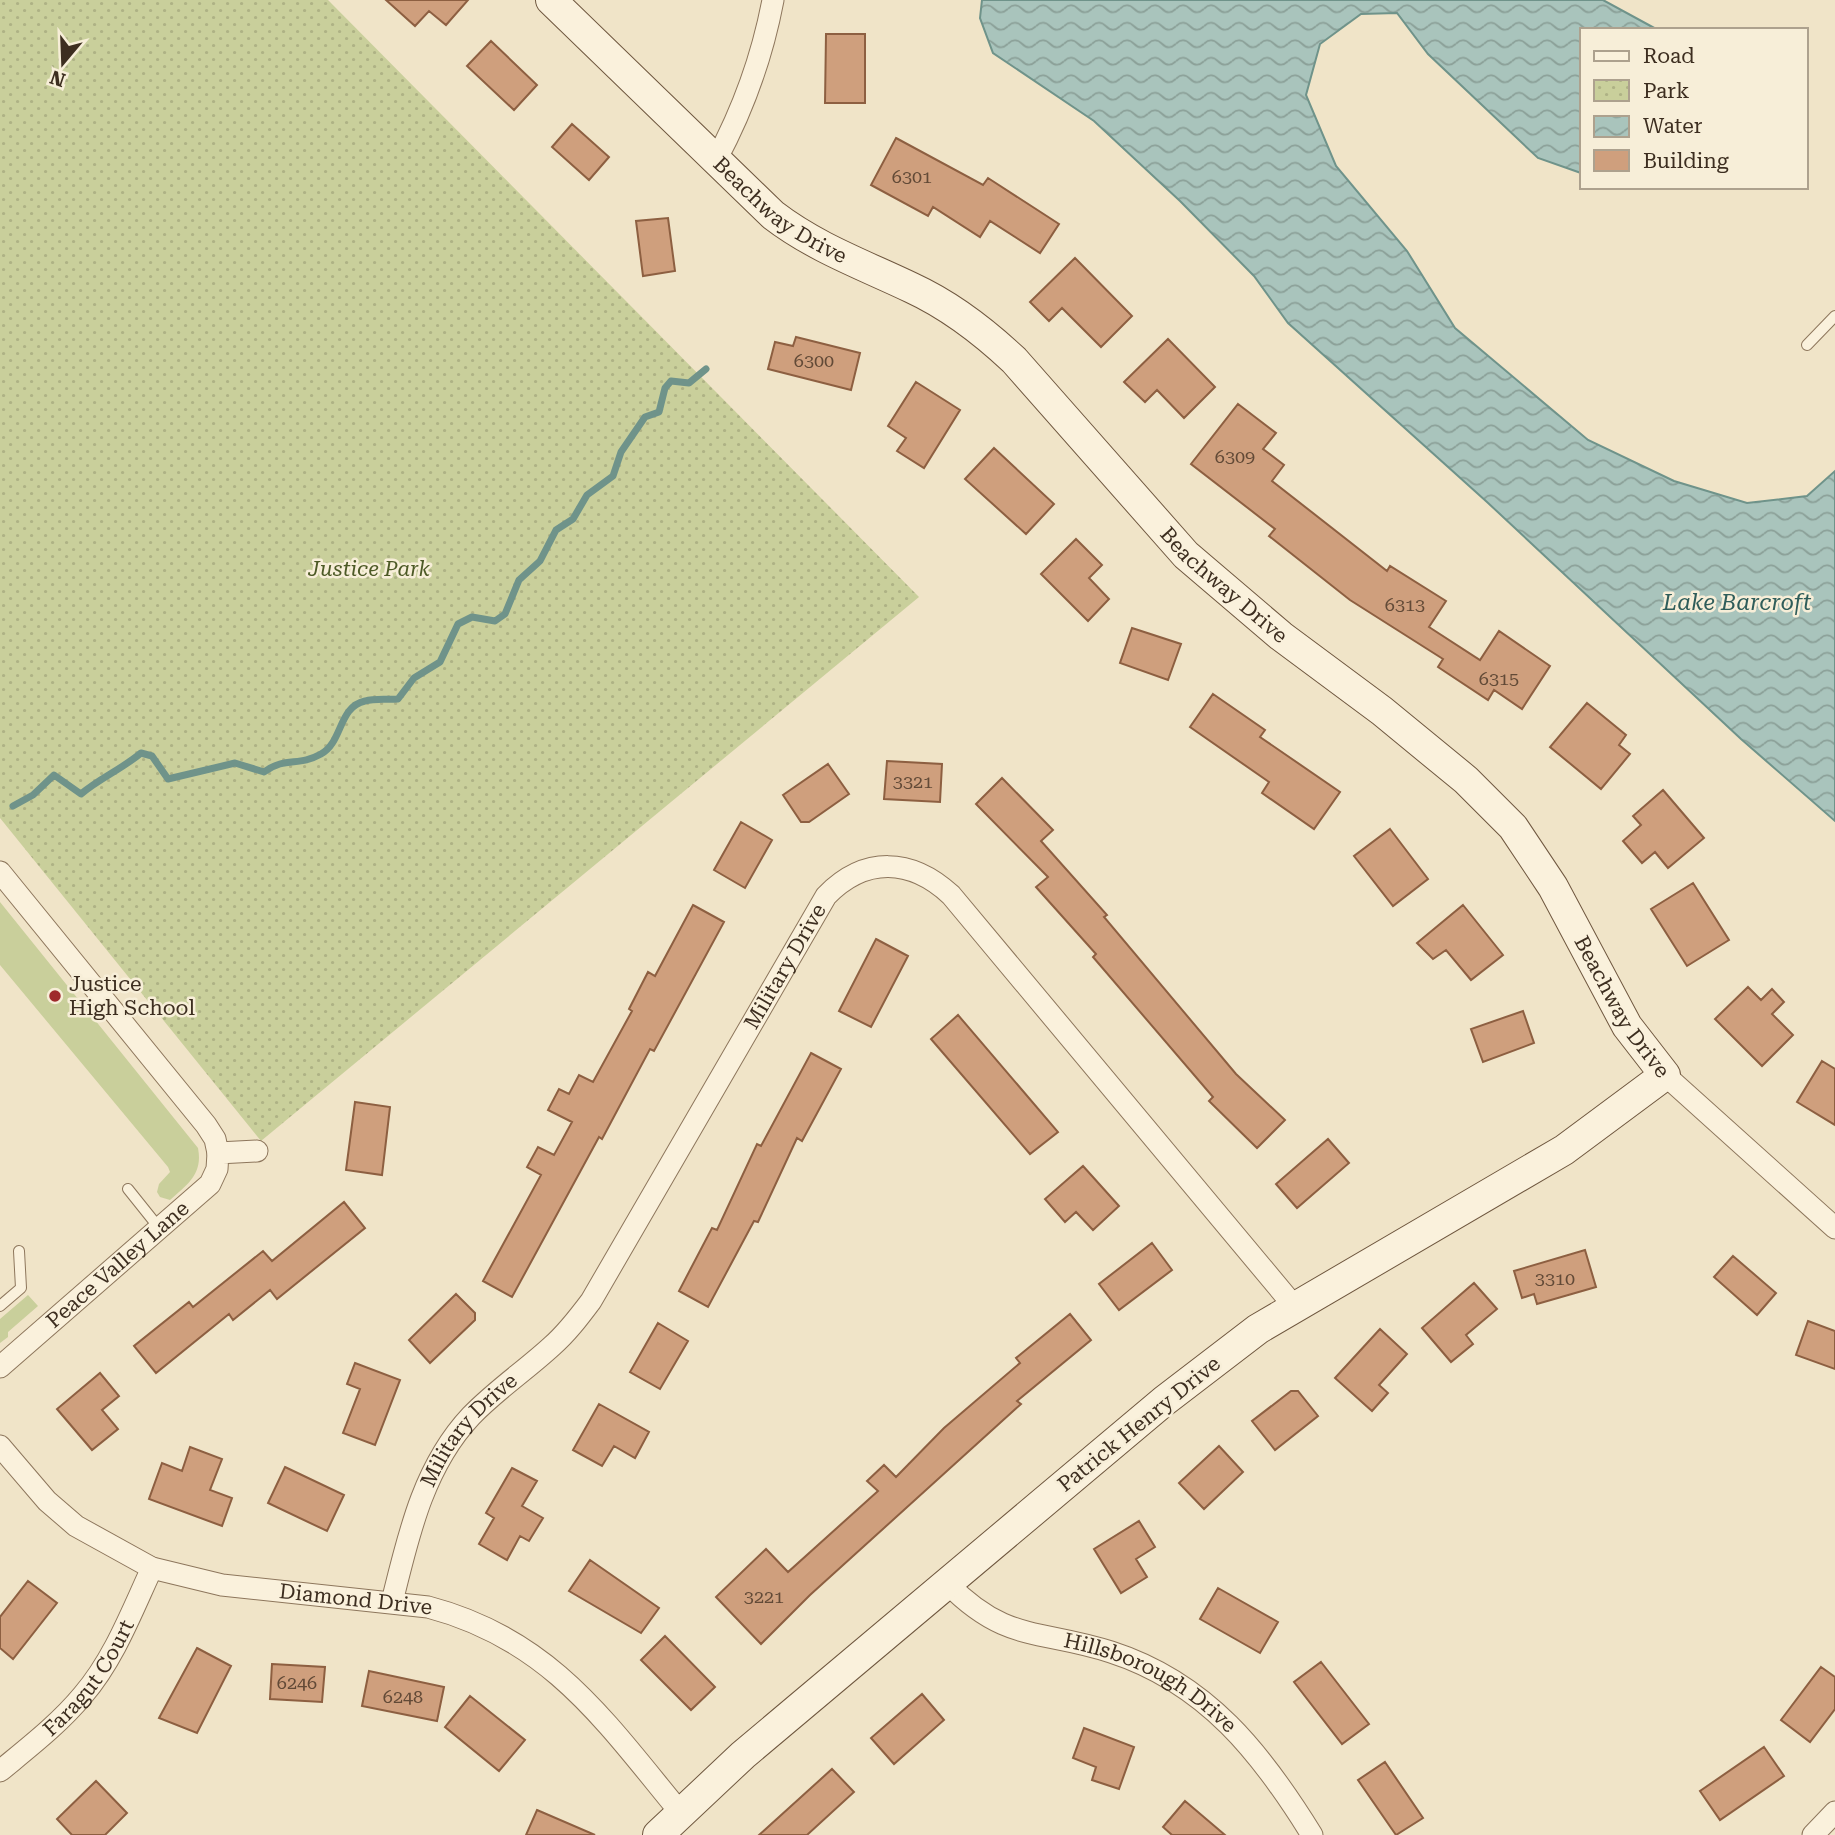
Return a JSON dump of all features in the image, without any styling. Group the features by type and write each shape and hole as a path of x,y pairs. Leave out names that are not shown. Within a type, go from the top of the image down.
{"street":[{"name":"Beachway Drive","path":"551,0 773,215 799,235 835,255 913,288 949,307 983,331 1014,360 1186,555 1281,636 1382,711 1466,780 1513,827 1553,887 1627,1026 1665,1075 1835,1228"},
{"path":"716,160 739,117 758,69 773,0"},
{"name":"Military Drive","path":"392,1602 413,1520 447,1448 469,1419 552,1346 591,1301 826,896 839,882 856,873 894,866 913,870 936,881 951,895 1294,1306"},
{"path":"0,872 206,1125 215,1139 218,1153 257,1151"},
{"name":"Patrick Henry Drive","path":"658,1835 680,1812 1164,1401 1258,1329 1564,1150 1665,1075"},
{"name":"Peace Valley Lane","path":"0,1367 210,1184 217,1169 218,1153"},
{"name":"Diamond Drive","path":"0,1446 47,1502 76,1526 152,1568 222,1585 392,1602 456,1615 499,1633 537,1656 576,1689 680,1812"},
{"name":"Faragut Court","path":"0,1772 53,1727 84,1694 112,1652 152,1568"},
{"name":"Hillsborough Drive","path":"948,1584 969,1605 993,1622 1020,1633 1064,1639 1113,1653 1142,1665 1188,1692 1243,1737 1274,1774 1312,1835"},
{"path":"1812,1835 1835,1812"}],"lane":[{"path":"1807,345 1835,316"},
{"path":"128,1189 160,1229"},
{"path":"0,1306 21,1288 19,1251"}],"green space":[{"name":"Justice Park","path":"0,0 328,0 919,597 261,1141 0,818"},
{"path":"0,902 198,1148 198,1165 193,1178 170,1200 160,1197 157,1192 159,1184 170,1172 168,1167 0,965"},
{"path":"28,1295 38,1306 8,1332 8,1337 0,1343 0,1319"}],"water":[{"name":"Lake Barcroft","path":"982,0 1603,0 1654,28 1580,28 1580,173 1538,158 1428,54 1397,13 1361,14 1320,44 1306,95 1336,166 1407,251 1455,328 1588,440 1674,481 1747,503 1807,496 1835,471 1835,821 1741,739 1487,502 1288,323 1254,276 1180,201 1094,121 993,53 980,18"}],"building":[{"path":"386,0 468,0 446,25 429,11 415,26"},
{"path":"826,34 865,34 865,103 825,103"},
{"path":"491,41 537,85 514,110 467,66"},
{"path":"572,124 609,157 589,180 552,147"},
{"path":"896,138 983,185 988,178 1059,224 1040,253 990,221 980,237 933,207 928,216 871,185"},
{"path":"668,218 675,271 643,276 636,221"},
{"path":"1075,258 1132,316 1101,347 1062,308 1049,321 1030,302"},
{"path":"796,337 860,353 851,390 768,369 775,342 793,346"},
{"path":"1168,339 1215,387 1184,418 1157,390 1145,402 1124,382"},
{"path":"916,382 960,410 924,468 897,451 906,438 888,426"},
{"path":"1238,404 1276,433 1263,449 1284,465 1272,481 1387,571 1390,566 1446,601 1429,627 1480,660 1499,631 1550,666 1522,709 1494,690 1488,700 1438,667 1443,659 1350,600 1269,536 1275,529 1191,464"},
{"path":"994,448 1054,504 1026,534 965,479"},
{"path":"1076,539 1102,565 1089,578 1109,599 1088,621 1041,574"},
{"path":"1132,628 1181,644 1168,680 1120,663"},
{"path":"1213,694 1265,730 1260,737 1340,792 1314,829 1262,793 1269,782 1190,727"},
{"path":"1587,703 1626,735 1619,745 1630,754 1601,789 1550,747"},
{"path":"887,761 942,764 940,802 884,799"},
{"path":"828,764 849,794 809,822 801,822 783,795"},
{"path":"1002,778 1053,830 1041,841 1107,915 1104,917 1236,1074 1285,1120 1257,1148 1209,1101 1213,1097 1093,957 1096,954 1036,887 1048,877 976,804"},
{"path":"1663,790 1704,838 1668,868 1655,852 1642,863 1623,841 1641,825 1633,816"},
{"path":"741,822 772,840 745,888 714,870"},
{"path":"1390,829 1428,879 1393,906 1354,856"},
{"path":"1693,883 1729,940 1687,966 1651,909"},
{"path":"693,905 724,922 654,1051 650,1049 602,1139 599,1137 512,1297 483,1281 541,1175 527,1167 538,1147 554,1155 572,1122 548,1110 559,1089 569,1094 579,1075 593,1082 632,1011 629,1009 648,972 655,976"},
{"path":"1463,905 1503,955 1471,980 1446,950 1433,959 1417,943"},
{"path":"876,939 908,956 871,1027 839,1011"},
{"path":"1748,987 1761,1000 1772,989 1784,1002 1772,1014 1793,1035 1762,1066 1715,1019"},
{"path":"1523,1011 1534,1043 1483,1062 1471,1029"},
{"path":"958,1015 1058,1132 1030,1154 931,1039"},
{"path":"811,1053 841,1069 802,1141 797,1138 758,1222 754,1221 708,1307 679,1291 712,1228 717,1230 757,1144 761,1146"},
{"path":"1822,1061 1835,1069 1835,1125 1797,1102"},
{"path":"355,1102 390,1107 382,1175 346,1170"},
{"path":"1328,1139 1349,1163 1297,1208 1276,1184"},
{"path":"1083,1166 1119,1206 1093,1230 1076,1212 1065,1222 1045,1199"},
{"path":"344,1202 365,1228 277,1299 270,1290 233,1320 229,1314 156,1373 134,1346 189,1302 193,1307 263,1251 272,1261"},
{"path":"1152,1243 1172,1270 1119,1310 1099,1284"},
{"path":"1585,1250 1596,1287 1537,1304 1534,1294 1522,1298 1514,1271"},
{"path":"1733,1256 1776,1293 1757,1315 1714,1277"},
{"path":"1474,1283 1497,1309 1466,1335 1473,1344 1451,1362 1422,1328"},
{"path":"456,1294 475,1313 475,1320 430,1363 409,1340"},
{"path":"1070,1314 1091,1340 1017,1401 1021,1404 810,1595 761,1644 716,1597 766,1549 788,1572 878,1491 867,1481 884,1465 896,1477 944,1428 1020,1363 1016,1358"},
{"path":"1808,1321 1835,1331 1835,1369 1796,1355"},
{"path":"658,1323 688,1341 660,1389 630,1372"},
{"path":"1380,1329 1407,1354 1379,1385 1388,1393 1372,1411 1335,1378"},
{"path":"355,1363 400,1380 375,1445 343,1433 360,1389 347,1384"},
{"path":"100,1373 119,1396 102,1410 118,1429 92,1450 57,1409"},
{"path":"1291,1391 1298,1391 1318,1416 1275,1450 1252,1421"},
{"path":"599,1404 649,1432 635,1458 614,1446 602,1466 573,1450"},
{"path":"1219,1446 1243,1472 1204,1509 1179,1483"},
{"path":"190,1447 222,1459 210,1490 232,1498 222,1526 149,1499 162,1463 182,1471"},
{"path":"285,1467 344,1495 327,1531 268,1503"},
{"path":"512,1468 537,1481 522,1506 543,1518 529,1541 520,1536 507,1560 479,1544 494,1518 486,1513"},
{"path":"1139,1521 1155,1547 1136,1559 1147,1577 1121,1593 1094,1549"},
{"path":"590,1560 659,1608 641,1633 569,1591"},
{"path":"28,1581 57,1603 13,1659 0,1648 0,1617"},
{"path":"1218,1588 1278,1622 1260,1653 1200,1619"},
{"path":"665,1636 715,1687 691,1710 641,1660"},
{"path":"197,1648 231,1666 197,1733 159,1718"},
{"path":"1321,1662 1369,1724 1342,1744 1294,1682"},
{"path":"272,1664 325,1667 322,1702 270,1699"},
{"path":"1821,1667 1835,1677 1835,1709 1810,1742 1781,1720"},
{"path":"369,1671 444,1687 437,1721 362,1706"},
{"path":"922,1694 944,1720 894,1764 871,1738"},
{"path":"470,1696 525,1740 499,1771 445,1727"},
{"path":"1084,1728 1134,1747 1119,1789 1092,1780 1096,1767 1073,1758"},
{"path":"1764,1747 1784,1776 1720,1820 1700,1791"},
{"path":"1385,1762 1423,1818 1396,1835 1358,1780"},
{"path":"832,1769 854,1792 807,1835 759,1835"},
{"path":"96,1781 127,1813 105,1835 72,1835 57,1819"},
{"path":"1185,1801 1225,1835 1172,1835 1163,1827"},
{"path":"537,1810 595,1835 526,1835"}],"waterway":[{"path":"13,806 33,795 54,775 81,794 141,753 152,756 168,779 235,763 264,772 279,764 305,760 321,754 328,749 345,717 356,705 369,700 398,699 414,678 440,662 458,624 472,617 495,621 505,614 519,580 540,561 556,530 573,519 587,495 613,476 621,452 645,417 659,412 665,388 671,381 689,383 706,369"}],"place":[{"name":"Justice High School","path":"55,996"}]}
